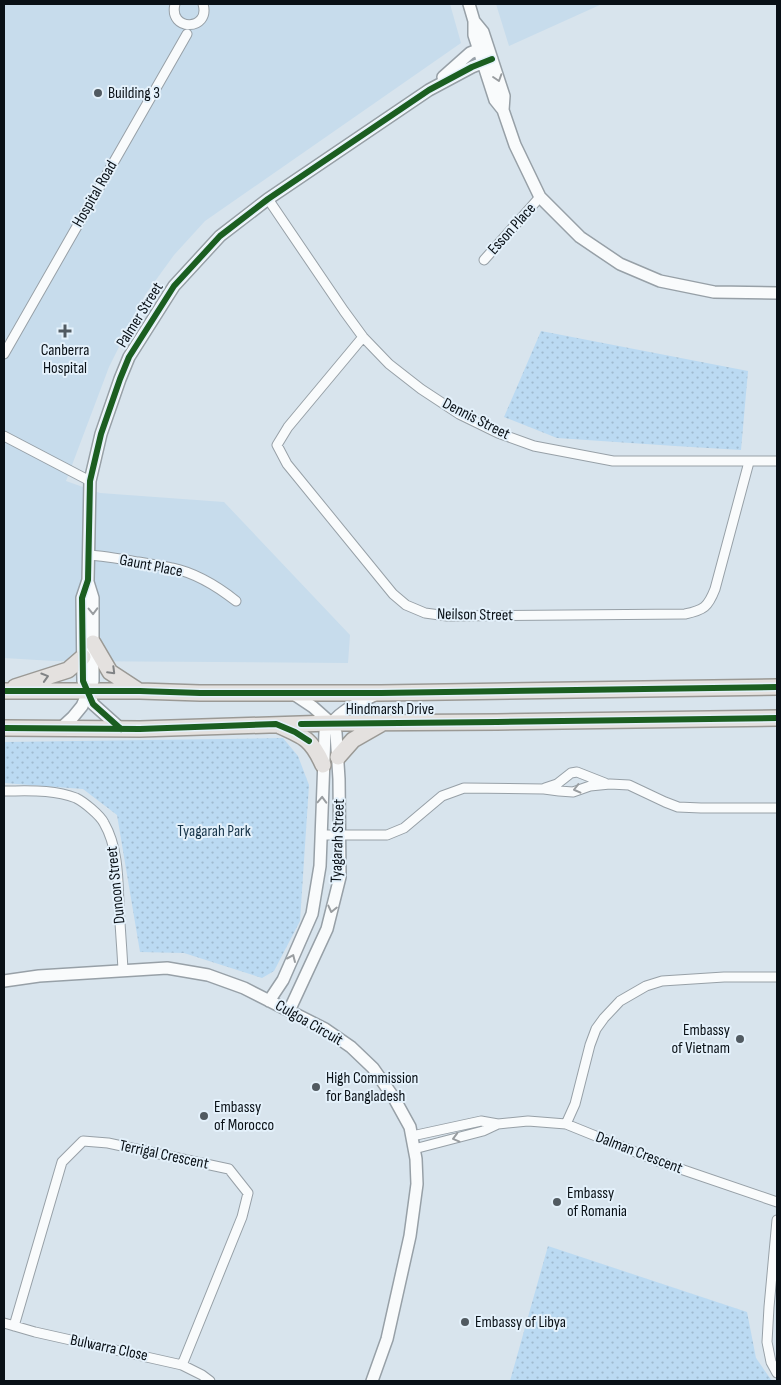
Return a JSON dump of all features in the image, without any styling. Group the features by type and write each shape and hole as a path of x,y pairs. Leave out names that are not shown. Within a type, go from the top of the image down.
{"main road":[{"path":"93,643 110,672 140,691"},
{"path":"4,690 68,670 83,657"},
{"name":"Hindmarsh Drive","path":"4,690 381,693 777,687"},
{"name":"Hindmarsh Drive","path":"4,728 121,729 331,723 777,718"},
{"path":"338,757 353,740 382,723"},
{"path":"276,724 295,732 309,741 318,753 323,765"}],"street":[{"path":"175,4 174,14 187,34"},
{"name":"Hospital Road","path":"4,354 187,34 202,18 204,13 203,4"},
{"path":"469,4 474,21 474,35 483,48 487,61 504,96 503,110 514,145 540,197 580,237 620,264 660,282 714,292 777,293"},
{"path":"180,22 188,25 195,24"},
{"name":"Palmer Street","path":"429,90 470,53 483,48"},
{"name":"Palmer Street","path":"60,729 82,706 93,681 92,598 88,580 90,481 108,412 128,357 136,344 174,286 220,236 268,198 429,90 487,61"},
{"name":"Esson Place","path":"484,260 540,197"},
{"name":"Dennis Street","path":"268,198 363,337 389,364 421,389 459,414 498,433 534,446 613,461 777,461"},
{"name":"Neilson Street","path":"363,337 288,427 277,445 287,464 393,594 406,605 425,613 457,616 684,614 699,611 709,603 716,588 749,462"},
{"path":"4,436 90,481"},
{"name":"Gaunt Place","path":"88,556 100,556 185,571 225,592 236,601"},
{"name":"Palmer Street","path":"88,580 82,598 83,681 93,704 121,729"},
{"path":"290,692 313,707 331,723 349,707 381,693"},
{"name":"Tyagarah Street","path":"269,1001 283,980 312,914 320,866 325,732 331,723 336,733 340,778 340,877 327,929 289,1011"},
{"path":"544,789 556,784 570,773 577,772 610,784"},
{"path":"321,835 387,835 404,828 442,796 464,788 544,789 573,792 590,786 629,785 678,807 777,808"},
{"name":"Dunoon Street","path":"4,791 44,791 77,799 104,822 112,841 117,870 123,970"},
{"name":"Culgoa Circuit","path":"4,981 39,976 167,968 208,975 244,988 325,1029 351,1047 373,1068 394,1098 410,1127 416,1159 417,1184 410,1236 387,1339 372,1381"},
{"path":"566,1124 575,1104 596,1029 620,1001 646,986 662,981 724,977 777,977"},
{"name":"Dalman Crescent","path":"412,1136 481,1121 498,1124 528,1121 566,1124 660,1162 777,1202"},
{"name":"Dalman Crescent","path":"414,1149 483,1131 498,1124"},
{"name":"Terrigal Crescent","path":"14,1326 62,1162 83,1142 108,1143 229,1169 248,1193 242,1218 182,1365"},
{"path":"777,1220 768,1307 767,1342 771,1362 777,1373"},
{"name":"Bulwarra Close","path":"4,1323 35,1332 182,1365 210,1381"}],"shaded area":[{"name":"Canberra Hospital","path":"4,4 450,4 461,43 205,221 174,255 145,295 109,367 66,481 100,493 224,502 350,635 348,663 54,661 4,658"},
{"path":"496,4 602,4 509,46"}],"green space":[{"path":"541,331 748,371 741,450 557,438 504,417"},
{"name":"Tyagarah Park","path":"283,738 298,756 309,785 300,921 274,971 262,978 184,953 140,952 117,815 83,789 4,783 4,742"},
{"path":"548,1246 747,1312 756,1358 772,1381 510,1381"}],"cycle path":[{"path":"121,729 93,704 83,681 82,598 88,580 90,481 101,434 129,357 174,286 220,236 268,199 429,90 472,67 492,59"},
{"path":"4,691 381,693 777,687"},
{"path":"301,724 777,718"},
{"path":"4,728 140,729 276,724 295,732 309,741"}],"place":[{"name":"Building 3","path":"98,93"},
{"name":"Canberra Hospital","path":"65,331"},
{"name":"Embassy of Vietnam","path":"740,1039"},
{"name":"High Commission for Bangladesh","path":"316,1087"},
{"name":"Embassy of Morocco","path":"204,1116"},
{"name":"Embassy of Romania","path":"557,1202"},
{"name":"Embassy of Libya","path":"465,1322"}]}
